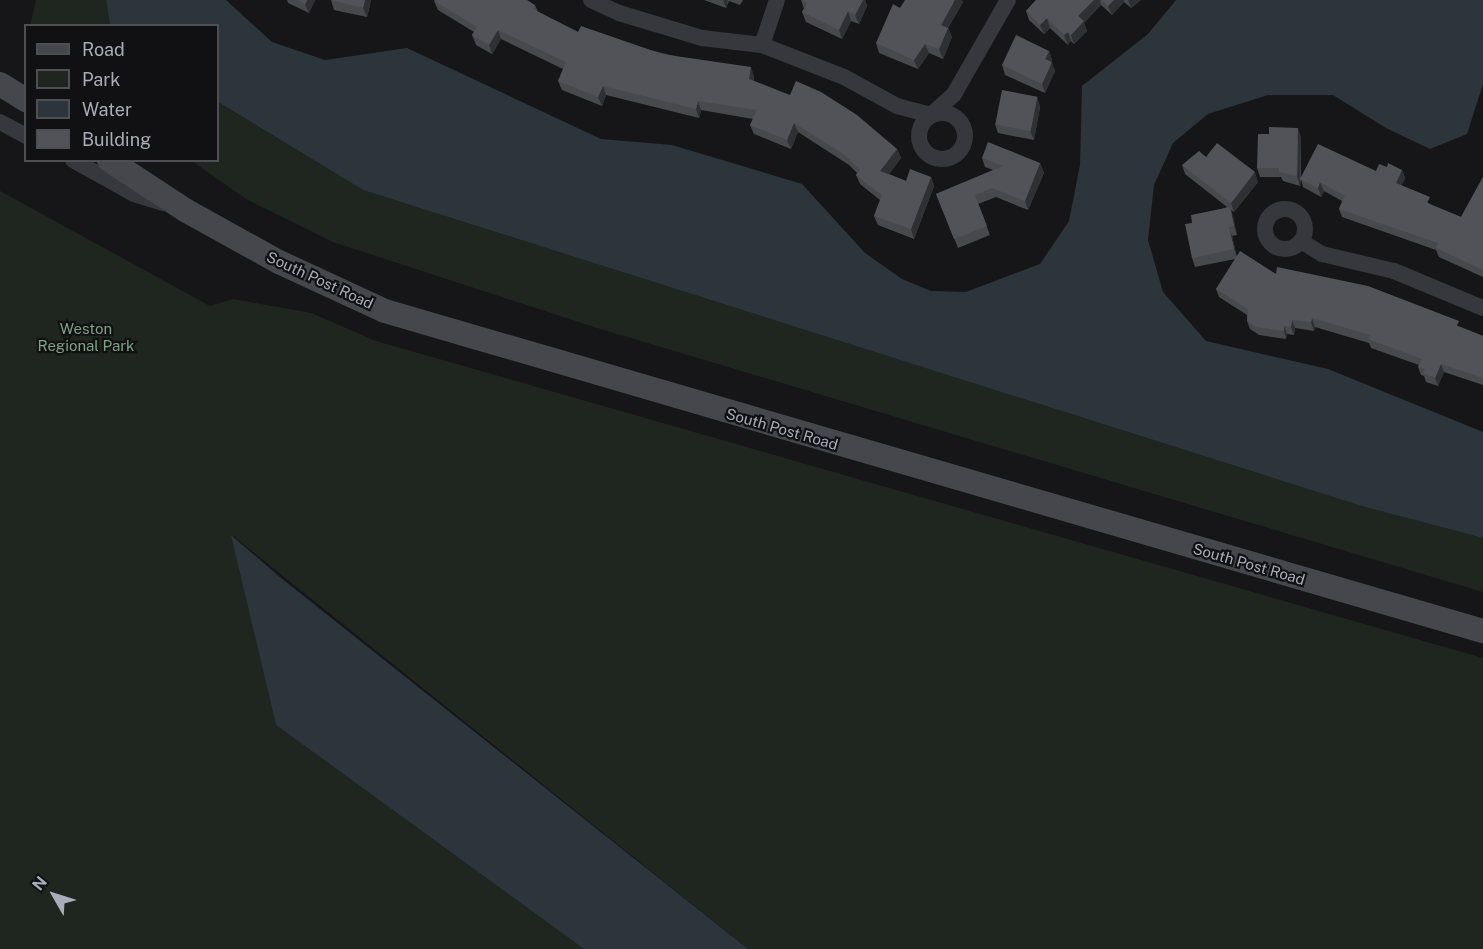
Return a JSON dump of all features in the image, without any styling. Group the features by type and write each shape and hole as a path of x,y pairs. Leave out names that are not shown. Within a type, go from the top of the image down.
{"street":[{"path":"591,0 702,38 762,45 851,80 897,106 931,115 954,94 1008,0"},
{"path":"762,45 777,0"},
{"path":"0,84 24,99"},
{"path":"0,104 24,116"},
{"path":"0,122 24,135"},
{"path":"77,162 134,194 185,210"},
{"name":"South Post Road","path":"112,162 185,210 297,272 385,311 1483,631"},
{"path":"1301,241 1322,254 1394,271 1483,308"}],"green space":[{"path":"36,0 106,0 110,24 30,24"},
{"path":"219,103 363,190 1356,504 1483,538 1483,592 594,327 333,242 246,199 193,162 219,162"},
{"name":"Weston Regional Park","path":"0,191 210,306 233,299 311,313 376,341 1483,658 1483,949 748,949 232,535 276,725 584,949 0,949"}],"water":[{"path":"106,0 226,0 272,42 325,60 407,48 601,139 672,145 802,184 865,253 902,279 931,291 966,292 1040,264 1069,221 1080,165 1082,86 1148,34 1176,0 1483,0 1483,84 1467,134 1430,149 1386,128 1333,95 1268,95 1208,114 1173,143 1154,185 1148,240 1163,292 1206,341 1328,369 1483,432 1483,538 1362,506 363,190 219,103 219,24 110,24"},
{"path":"231,535 281,578 748,949 584,949 276,725"}],"building":[{"path":"331,0 365,0 363,8"},
{"path":"435,0 527,0 535,5 533,9 578,32 581,26 662,54 751,67 749,79 790,95 796,81 821,92 857,115 897,149 880,171 906,181 910,169 931,177 911,229 874,216 882,195 856,175 860,170 845,155 794,123 787,140 750,125 757,110 698,101 696,109 603,86 598,97 558,81 566,62 498,30 489,45 472,35 477,27"},
{"path":"802,0 863,0 855,15 848,11 839,30 802,12 807,3"},
{"path":"905,0 955,0 941,25 948,28 939,49 925,44 914,60 876,43 893,4 900,8"},
{"path":"1036,0 1094,0 1078,16 1084,21 1071,35 1068,32 1064,35 1047,18 1040,25 1026,11"},
{"path":"1102,0 1114,0 1108,6"},
{"path":"1016,35 1049,51 1045,59 1052,62 1042,84 1002,65"},
{"path":"1002,90 1037,97 1031,131 995,124"},
{"path":"1269,127 1298,128 1297,176 1279,172 1279,168 1257,168 1258,134 1269,134"},
{"path":"988,142 1040,163 1025,201 992,188 975,195 987,226 954,239 936,194 1003,166 982,158"},
{"path":"1217,143 1255,172 1231,203 1182,165 1199,151 1206,157"},
{"path":"1318,144 1376,171 1379,164 1387,167 1388,163 1402,170 1396,183 1430,197 1427,203 1461,217 1483,177 1483,270 1436,248 1438,243 1339,209 1345,196 1320,182 1318,188 1300,179"},
{"path":"1230,207 1234,226 1229,227 1234,249 1192,258 1185,224 1192,223 1191,215"},
{"path":"1240,251 1276,274 1277,267 1368,286 1459,321 1457,326 1483,336 1483,378 1441,364 1435,378 1423,373 1425,369 1418,367 1422,359 1368,339 1370,335 1312,318 1311,322 1292,320 1291,327 1284,326 1284,331 1256,327 1247,321 1248,309 1216,289"}]}
